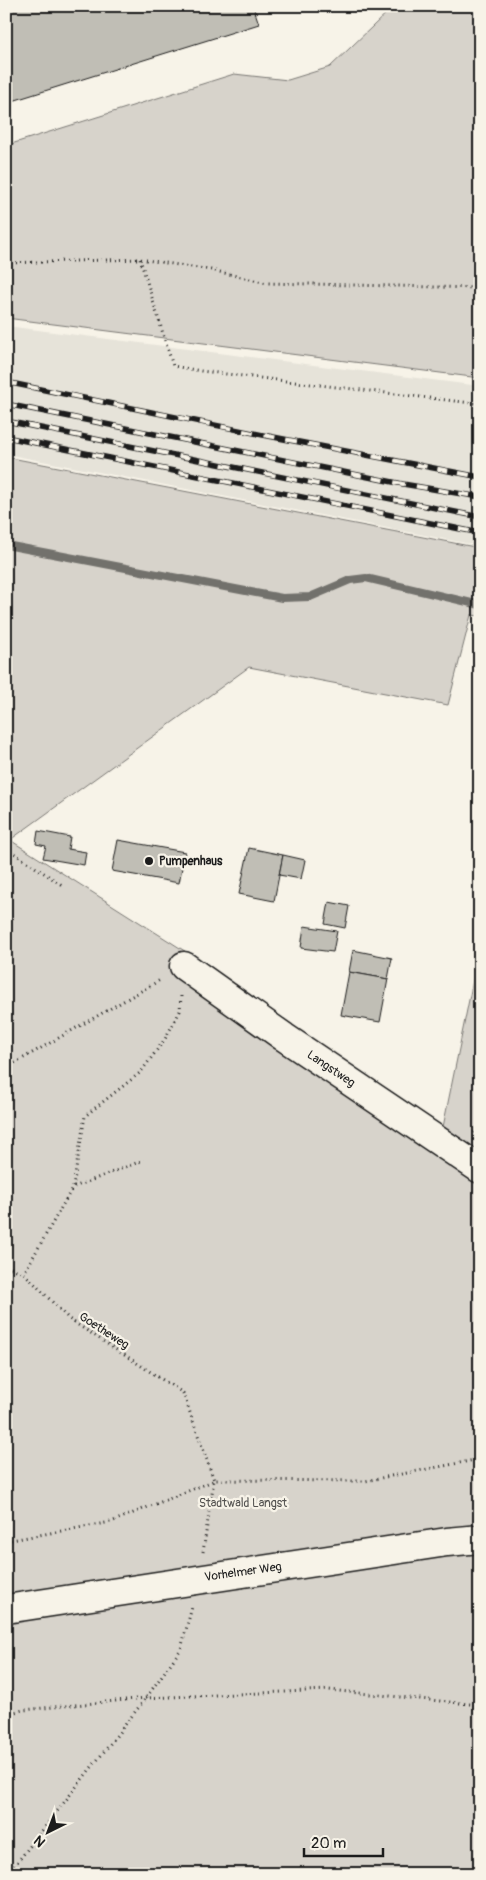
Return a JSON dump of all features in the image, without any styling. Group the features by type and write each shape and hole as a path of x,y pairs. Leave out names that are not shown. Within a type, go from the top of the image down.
{"street":[{"name":"Langstweg","path":"184,966 284,1037 480,1169"},
{"name":"Vorhelmer Weg","path":"6,1609 199,1578 447,1542 480,1539"}],"path":[{"path":"6,263 140,259 211,270 267,283 480,288"},
{"path":"140,259 173,366 201,371 480,404"},
{"path":"6,848 62,885"},
{"path":"6,1068 184,966"},
{"path":"6,1266 24,1274 73,1187 85,1116 142,1072 165,1039 180,1011 184,966"},
{"path":"73,1187 144,1160"},
{"name":"Goetheweg","path":"24,1274 69,1319 183,1393 214,1480"},
{"path":"6,1541 111,1522 214,1480 365,1481 480,1459"},
{"path":"8,1874 146,1698 181,1649 199,1578 214,1480"},
{"path":"6,1714 24,1710 146,1698 329,1690 480,1705"}],"shaded area":[{"path":"6,326 480,386 480,546 6,454"}],"green space":[{"path":"394,6 480,6 480,378 6,318 6,161 8,145 234,74 288,80 330,67"},
{"name":"Stadtwald Langst","path":"6,457 480,548 480,616 471,615 448,705 249,667 10,840 191,955 442,1132 480,946 480,1874 6,1874"}],"building":[{"path":"6,6 253,6 259,24 6,103"},
{"path":"38,831 70,837 68,849 86,852 84,865 43,858 46,846 36,844"},
{"name":"Pumpenhaus","path":"118,840 185,852 179,883 112,871"},
{"path":"249,848 283,855 274,901 239,894"},
{"path":"283,855 305,860 301,879 279,875"},
{"path":"329,902 349,906 345,928 325,924"},
{"path":"304,926 337,931 333,952 301,948"},
{"path":"353,950 392,958 388,979 349,972"},
{"path":"349,972 388,979 380,1022 341,1015"}],"waterway":[{"path":"6,545 282,598 310,597 350,580 366,578 480,605"}],"railway":[{"path":"6,382 480,477"},
{"path":"6,404 403,484 480,497"},
{"path":"6,421 480,517"},
{"path":"6,437 480,533"}],"place":[{"name":"Pumpenhaus","path":"149,861"}]}
